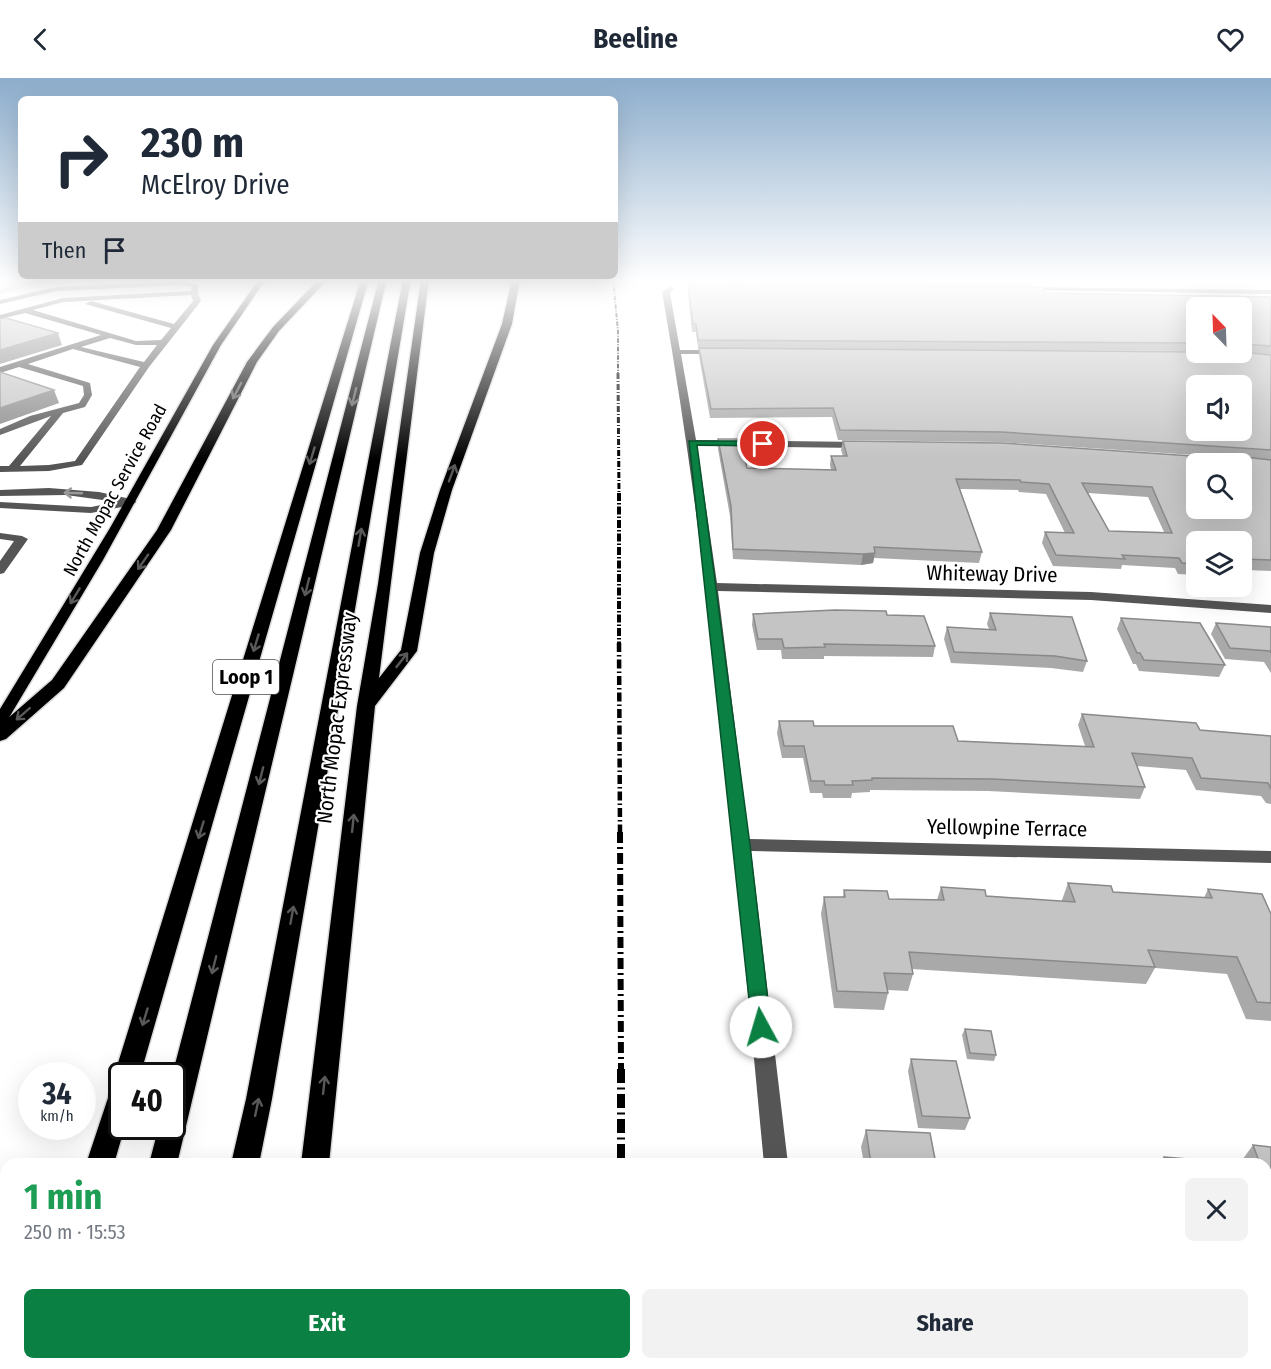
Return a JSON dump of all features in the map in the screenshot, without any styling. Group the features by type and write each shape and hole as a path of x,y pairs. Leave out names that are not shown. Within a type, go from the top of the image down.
{"highway":[{"path":"0,735 58,684 165,530 252,362 269,339"},
{"name":"Loop 1","path":"131,1062 347,339"},
{"path":"165,1158 368,339"},
{"path":"246,1158 259,1099 396,339"},
{"name":"North Mopac Expressway","path":"316,1158 366,706 417,339"},
{"path":"366,706 409,651 427,553 446,490 501,339"},
{"path":"102,1158 108,1139"}],"main road":[{"name":"North Mopac Service Road","path":"0,721 131,502 198,375 221,339"}],"street":[{"path":"0,370 97,339"},
{"path":"124,339 136,343 164,342"},
{"path":"0,469 49,468 78,463 166,339"},
{"path":"675,339 692,443 711,587 742,845 775,1158"},
{"path":"73,347 133,364 146,365"},
{"path":"677,351 725,352"},
{"path":"0,432 33,418 82,405 88,395 87,385 19,364"},
{"path":"12,469 59,412"},
{"path":"692,443 870,445"},
{"path":"0,493 16,491 101,494 131,502"},
{"path":"0,505 91,510 131,502"},
{"path":"0,536 22,539 0,570"},
{"name":"Whiteway Drive","path":"711,587 1091,596 1271,609"},
{"name":"Yellowpine Terrace","path":"742,845 1271,857"}],"building":[{"path":"0,339 37,339 0,350"},
{"path":"698,339 1186,339 1186,343 698,340"},
{"path":"1252,339 1271,339 1271,346 1252,345"},
{"path":"699,348 1186,352 1186,363 1252,363 1252,353 1271,355 1271,450 1002,432 840,430 833,408 711,409"},
{"path":"0,372 54,390 0,408"},
{"path":"718,439 740,439 747,468 836,470 831,456 847,456 843,441 1002,443 1186,456 1186,519 1252,519 1252,458 1271,460 1271,560 1252,559 1252,531 1186,531 1186,563 1182,563 1179,558 1122,555 1125,559 1056,555 1045,532 1074,533 1049,484 1021,482 1020,480 956,479 982,552 874,547 875,553 863,554 733,549 731,506","holes":["1082,483 1152,487 1172,533 1109,531"]},
{"path":"835,610 886,611 887,615 924,616 935,646 824,644 825,647 784,648 782,639 758,639 753,614"},
{"path":"990,613 1072,617 1087,661 1055,656 954,652 947,627 996,630"},
{"path":"1121,618 1200,623 1225,665 1144,660 1140,653 1137,653"},
{"path":"1216,623 1271,627 1271,653 1270,651 1230,648"},
{"path":"1082,714 1196,723 1200,730 1271,736 1271,789 1268,783 1201,778 1192,758 1132,753 1145,787 992,779 872,778 872,780 852,781 853,785 825,785 824,781 811,781 804,746 784,746 779,721 813,721 814,726 953,726 958,741 1094,747"},
{"path":"1068,883 1111,886 1113,892 1212,898 1208,889 1262,894 1271,914 1271,1003 1257,1002 1237,957 1148,950 1155,967 909,952 913,974 884,973 888,993 837,991 824,897 845,897 844,890 887,891 889,899 944,900 941,887 985,890 986,896 1075,902"},
{"path":"965,1029 991,1031 996,1055 970,1053"},
{"path":"911,1059 956,1061 970,1118 922,1116"},
{"path":"866,1130 930,1133 935,1158 870,1158"},
{"path":"1253,1145 1271,1147 1271,1158 1258,1158"}],"railway":[{"path":"618,339 618,373"},
{"path":"618,373 619,494"},
{"path":"619,494 619,643"},
{"path":"619,643 620,833"},
{"path":"620,832 621,1071"},
{"path":"621,1071 621,1158"}],"route":[{"path":"761,1027 742,845 692,443 763,444"}]}
